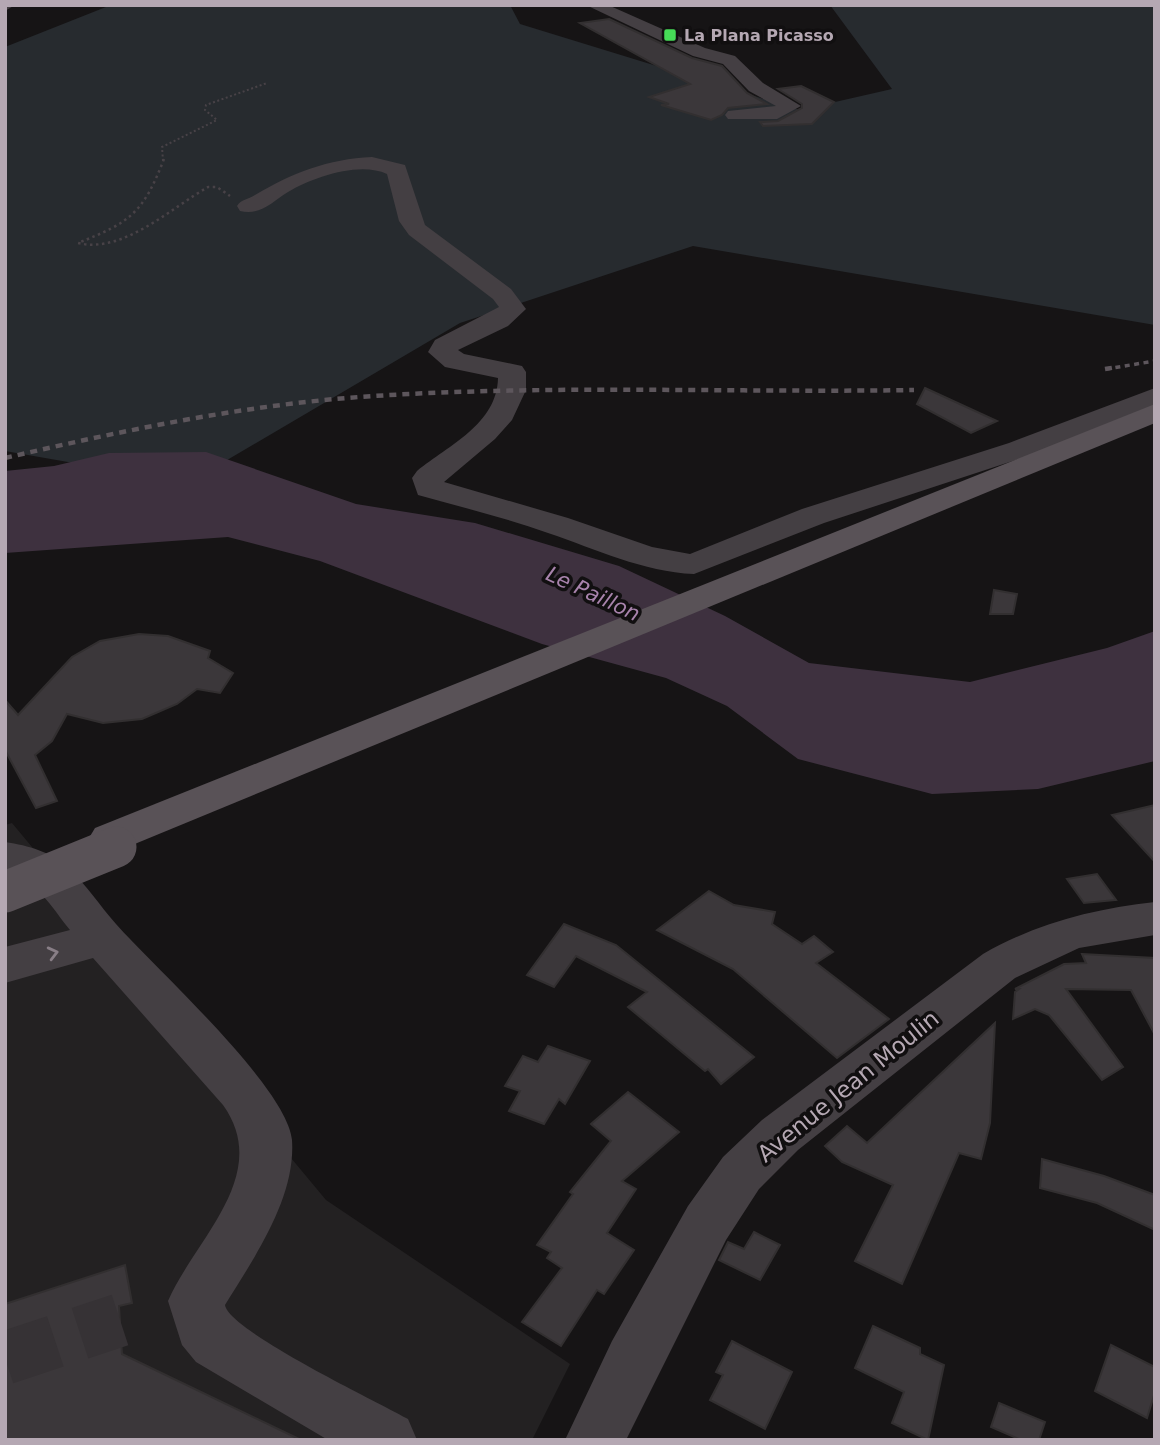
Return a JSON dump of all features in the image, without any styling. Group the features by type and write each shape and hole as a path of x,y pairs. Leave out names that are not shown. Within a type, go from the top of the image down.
{"main road":[{"path":"5,892 113,842 774,573 1155,413"},
{"path":"774,573 1155,424"},
{"path":"5,878 113,842"}],"street":[{"path":"594,5 699,52 729,60 756,87 791,106 777,113 735,115"},
{"path":"248,206 258,204 286,184 340,167 376,161 390,165 401,181 411,222 417,230 502,295 513,309 499,320 445,346 442,352 455,361 512,372 508,408 492,426 428,478 429,488 557,525 672,563 694,564 813,516 1020,449 1155,396"},
{"path":"5,858 29,861 53,879 100,936 241,1090 257,1113 265,1136 267,1159 234,1241 196,1301 199,1323 209,1338 230,1353 387,1440"},
{"name":"Avenue Jean Moulin","path":"596,1440 633,1361 706,1223 741,1172 999,966 1071,930 1155,918"},
{"path":"5,965 76,947 100,936"}],"path":[{"path":"248,206 239,204 217,187 208,187 121,238 93,246 78,243 117,228 135,214 152,189 164,158 162,147 217,120 205,110 206,105 267,83"}],"shaded area":[{"path":"111,5 510,5 520,24 800,110 892,89 830,5 1155,5 1155,325 693,246 460,323 188,483 5,451 5,47"},
{"path":"12,823 326,1200 570,1364 532,1440 5,1440 5,825"}],"water":[{"name":"Le Paillon","path":"206,452 356,504 475,523 619,566 725,616 809,663 970,682 1107,648 1155,631 1155,761 1038,789 932,794 798,759 727,706 666,678 542,644 320,561 228,537 5,553 5,471 54,466 109,453"}],"building":[{"path":"609,19 692,58 722,66 747,93 767,104 728,108 722,115 711,120 661,105 669,104 649,97 690,84 580,23"},
{"path":"801,86 834,102 812,124 763,126 760,122 778,121 802,108 802,104 778,89"},
{"path":"925,388 997,421 971,433 917,404"},
{"path":"994,590 1017,594 1013,614 990,614"},
{"path":"139,634 168,636 210,651 208,658 233,673 220,693 197,689 177,704 142,719 103,723 67,714 52,741 35,755 57,801 36,808 5,750 5,700 18,715 72,657 100,641"},
{"path":"1155,805 1155,862 1112,815"},
{"path":"1097,874 1116,900 1084,903 1067,879"},
{"path":"709,891 734,905 775,912 772,924 802,944 814,936 833,952 816,963 889,1019 837,1058 733,969 657,930"},
{"path":"564,924 616,945 754,1057 721,1084 708,1069 705,1071 628,1007 647,992 576,956 554,987 527,975"},
{"path":"1082,954 1155,958 1155,1035 1131,990 1066,989 1123,1067 1102,1080 1049,1015 1035,1009 1013,1019 1015,992 1019,989 1015,989 1064,964 1086,963"},
{"path":"995,1023 990,1123 981,1159 959,1153 902,1284 855,1261 893,1185 842,1162 825,1146 847,1126 867,1143"},
{"path":"548,1046 590,1061 565,1104 559,1099 544,1124 509,1111 520,1091 505,1086 523,1056 538,1062"},
{"path":"628,1092 679,1132 622,1181 636,1189 607,1233 634,1250 604,1294 597,1290 561,1346 522,1322 562,1268 547,1258 551,1252 537,1245 573,1194 570,1192 611,1141 591,1124"},
{"path":"1042,1159 1104,1176 1155,1195 1155,1230 1097,1203 1040,1188"},
{"path":"754,1232 780,1245 760,1280 719,1260 728,1242 744,1249"},
{"path":"125,1265 132,1303 119,1306 122,1354 301,1440 5,1440 5,1304"},
{"path":"873,1326 920,1348 920,1354 944,1365 928,1440 892,1423 904,1392 855,1368"},
{"path":"732,1341 792,1372 765,1429 710,1400 723,1375 716,1372"},
{"path":"1111,1345 1155,1367 1155,1392 1147,1418 1095,1391"},
{"path":"999,1403 1045,1422 1039,1440 1021,1440 991,1427"}],"tunnel":[{"path":"5,1358 120,1320"}],"railway":[{"path":"1106,369 1155,361"},
{"path":"1105,369 1117,367"},
{"path":"5,458 180,421 359,397 567,390 914,390"}],"place":[{"name":"La Plana Picasso","path":"670,35"}]}
